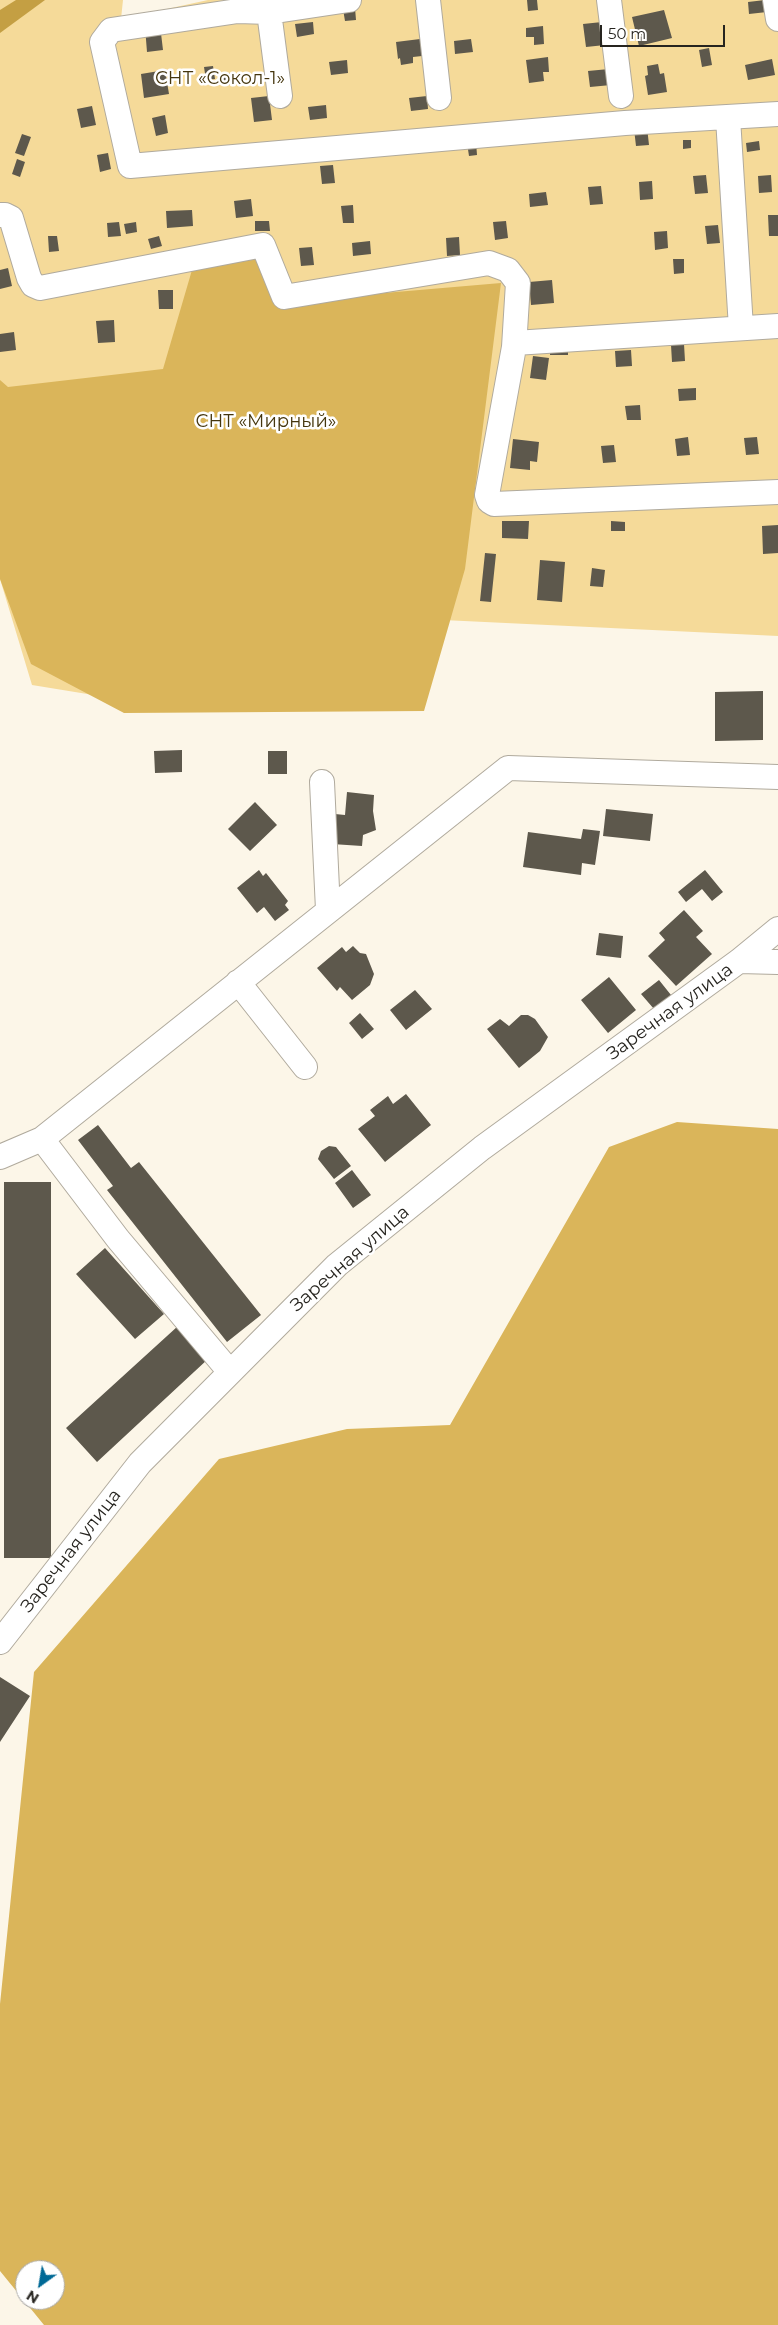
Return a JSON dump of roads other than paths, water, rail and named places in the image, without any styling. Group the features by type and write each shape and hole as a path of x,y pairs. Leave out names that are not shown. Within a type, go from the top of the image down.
{"street":[{"path":"349,0 268,12 231,5 111,30 102,42 130,166 615,124 778,114"},
{"path":"428,0 439,98"},
{"path":"609,0 621,96"},
{"path":"775,0 778,19"},
{"path":"268,12 280,96"},
{"path":"728,118 741,328"},
{"path":"0,215 11,218 29,278 33,285 40,288 262,244 284,297 489,263 508,270 518,283 514,343 487,495 489,501 494,504 778,492"},
{"path":"514,343 778,326"},
{"path":"0,1157 42,1139 508,768 778,777"},
{"path":"322,782 328,910"},
{"name":"Заречная улица","path":"0,1642 140,1463 337,1265 467,1161 738,961 778,929"},
{"name":"Заречная улица","path":"738,961 778,962"},
{"path":"238,982 305,1067"},
{"path":"42,1139 118,1239 230,1372"}],"park label":[{"name":"СНТ «Сокол-1»","path":"220,79"},
{"name":"СНТ «Мирный»","path":"266,422"}]}
